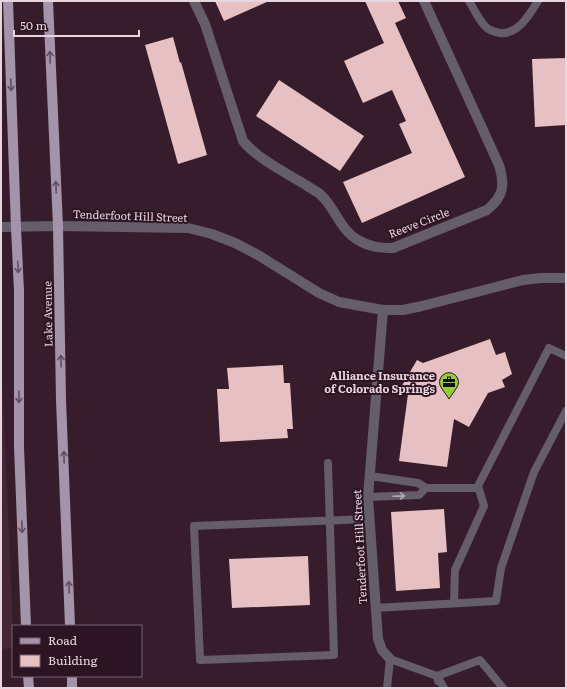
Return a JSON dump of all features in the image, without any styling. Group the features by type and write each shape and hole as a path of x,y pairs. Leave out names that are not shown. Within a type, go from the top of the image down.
{"main road":[{"path":"8,1 19,291 19,447 26,625"},
{"name":"Lake Avenue","path":"48,1 58,226 61,400 70,625"},
{"path":"28,677 29,688"},
{"path":"72,677 72,688"}],"street":[{"name":"Reeve Circle","path":"194,1 205,24 243,141 254,152 321,195 356,239 368,245 380,248 393,248 487,210 495,203 500,195 502,187 502,176 499,165 424,1"},
{"name":"Tenderfoot Hill Street","path":"1,227 16,228 58,226 188,228 212,234 235,243 258,255 319,293 339,302 383,310 403,310 422,306 523,280 566,278"},
{"name":"Tenderfoot Hill Street","path":"383,310 368,497 378,639 382,650 390,659"}],"lane":[{"path":"469,1 484,25 493,32 506,34 517,28 525,20 538,1"},
{"path":"454,604 455,570 484,506 478,486 549,348 566,356"},
{"path":"375,608 496,601 501,568 534,472 566,411"},
{"path":"328,463 329,521 334,655 200,660 194,526 329,521 369,519"},
{"path":"370,476 418,482 426,488 478,488"},
{"path":"368,497 419,495 426,488"},
{"path":"387,688 390,659 437,676 444,688"},
{"path":"437,676 480,660 504,688"},
{"path":"437,676 440,688"}],"shaded area":[{"path":"1,356 13,625 12,648 1,649"}],"building":[{"path":"215,1 269,1 224,21"},
{"path":"365,1 398,1 406,18 395,23 465,177 362,223 343,182 412,153 399,124 406,121 392,90 363,103 344,61 384,43"},
{"path":"173,37 207,155 178,164 145,45"},
{"path":"566,58 566,125 535,127 532,59"},
{"path":"279,80 364,136 340,171 256,116"},
{"path":"490,339 496,355 505,352 512,374 502,380 505,387 488,393 469,427 454,419 447,467 399,461 408,394 400,389 417,360 423,363"},
{"path":"283,365 284,383 290,383 293,429 287,429 288,438 220,442 217,389 229,389 227,368"},
{"path":"444,509 447,552 438,553 440,588 396,591 391,512"},
{"path":"308,556 310,605 232,608 229,559"}],"place":[{"name":"Alliance Insurance of Colorado Springs","path":"449,399"}]}
